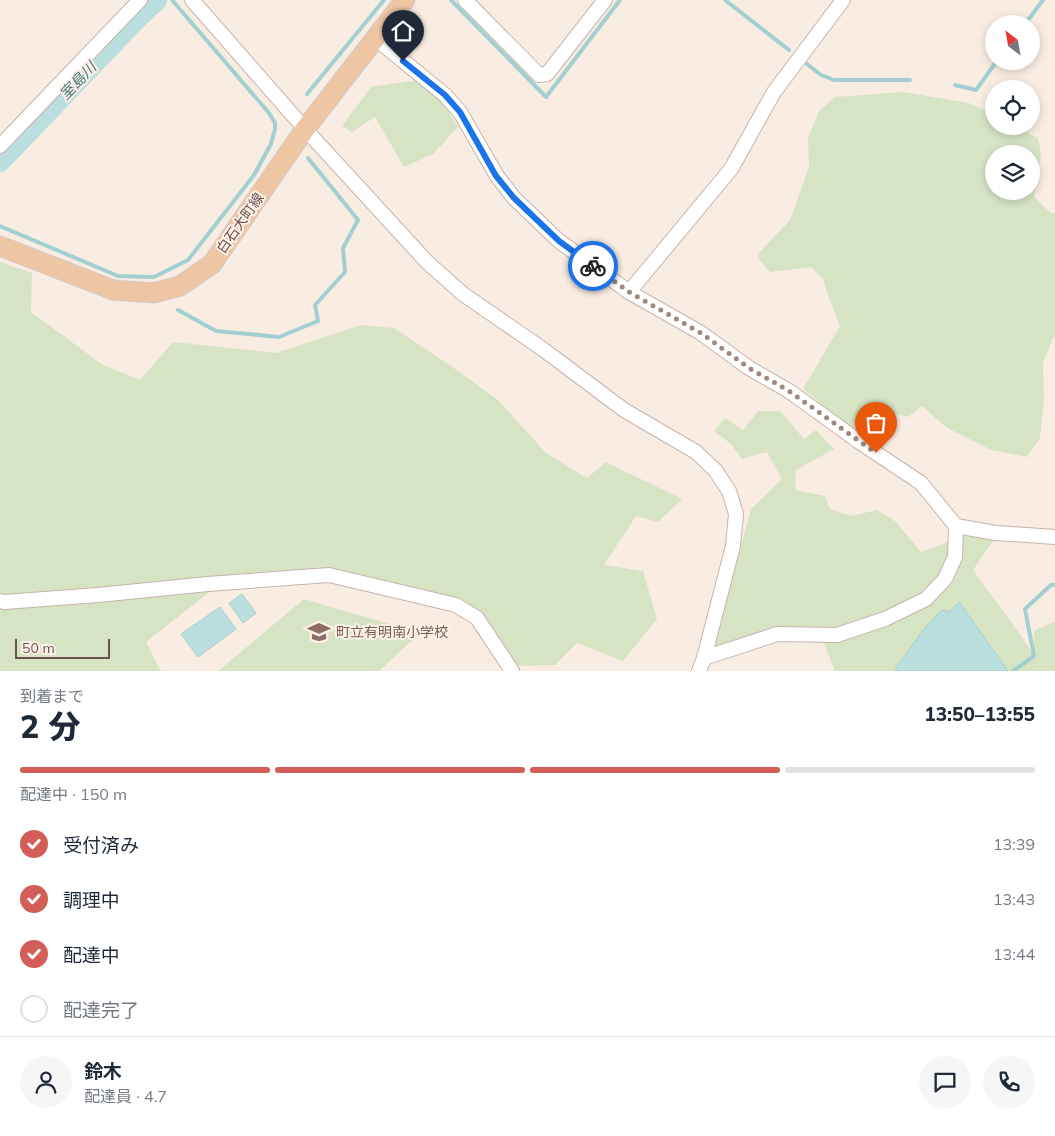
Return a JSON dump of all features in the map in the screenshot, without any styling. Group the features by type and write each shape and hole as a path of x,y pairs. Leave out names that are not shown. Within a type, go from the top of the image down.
{"main road":[{"name":"白石大町線","path":"0,246 113,290 154,293 180,286 212,264 305,129 406,0"}],"street":[{"path":"0,146 140,0"},
{"path":"192,0 305,129 427,262 463,294 544,350 624,410 696,452 715,470 729,492 736,514 733,546 701,664"},
{"path":"465,0 539,74 547,74 605,0"},
{"path":"476,11 485,0"},
{"path":"629,292 731,169 774,92 843,0"},
{"path":"375,38 445,95 460,112 496,176 514,198 559,241 629,292 701,333 749,368 789,391 921,483 956,526 996,533 1055,537"},
{"path":"701,664 777,634 837,635 886,619 926,599 945,579 955,557 956,526"},
{"path":"1,603 329,575 456,605 477,618 512,671"}],"green space":[{"path":"418,80 443,102 458,127 433,154 404,167 375,117 352,132 342,126 371,87"},
{"path":"903,92 969,103 985,111 985,135 1032,135 1038,138 1039,145 985,145 985,200 1037,200 1051,213 1055,213 1055,337 1043,363 1044,399 1040,438 1027,457 991,450 947,428 922,406 908,417 871,407 852,429 803,389 840,326 823,279 811,267 770,272 759,259 758,254 790,220 809,167 808,138 819,111 835,97"},
{"path":"0,262 32,273 31,312 103,365 140,380 173,342 276,353 361,325 394,328 498,400 546,453 587,478 606,462 682,499 658,522 636,516 604,565 643,571 657,619 623,661 577,643 555,665 517,666 473,621 453,611 329,582 212,590 146,642 161,671 0,671"},
{"path":"758,411 780,411 804,439 816,430 834,449 796,470 795,490 825,496 830,509 851,516 877,510 895,521 921,552 967,535 995,538 973,570 1034,655 1034,631 1055,621 1055,671 1008,671 959,602 896,668 896,671 835,671 819,631 779,627 713,648 751,509 782,479 767,452 742,459 731,444 714,431 725,418 743,430"},
{"path":"304,599 420,633 379,671 218,671"}],"water":[{"path":"242,594 256,613 243,623 229,603"},
{"path":"959,602 1008,671 896,671 896,668 924,629 942,610 949,612"},
{"path":"220,607 236,629 198,657 181,634"}],"waterway":[{"name":"室島川","path":"0,161 156,0"},
{"path":"0,226 118,276 154,277 188,260 254,175 271,144 275,123 269,113 172,0"},
{"path":"307,94 384,0"},
{"path":"451,0 546,97 620,0"},
{"path":"725,0 789,50"},
{"path":"1032,15 1043,0"},
{"path":"807,64 821,75 834,80 910,80"},
{"path":"955,85 976,90 990,70"},
{"path":"178,310 216,331 279,337 318,321 315,305 345,272 343,248 358,220 308,158"},
{"path":"1013,671 1034,656 1025,609 1051,585 1055,585"}],"way so far":[{"path":"593,266 629,292 701,333 749,368 789,391 876,453"}],"place":[{"name":"町立有明南小学校","path":"319,632"}],"route":[{"path":"403,61 445,95 460,112 496,176 514,198 559,241 593,266"}]}
